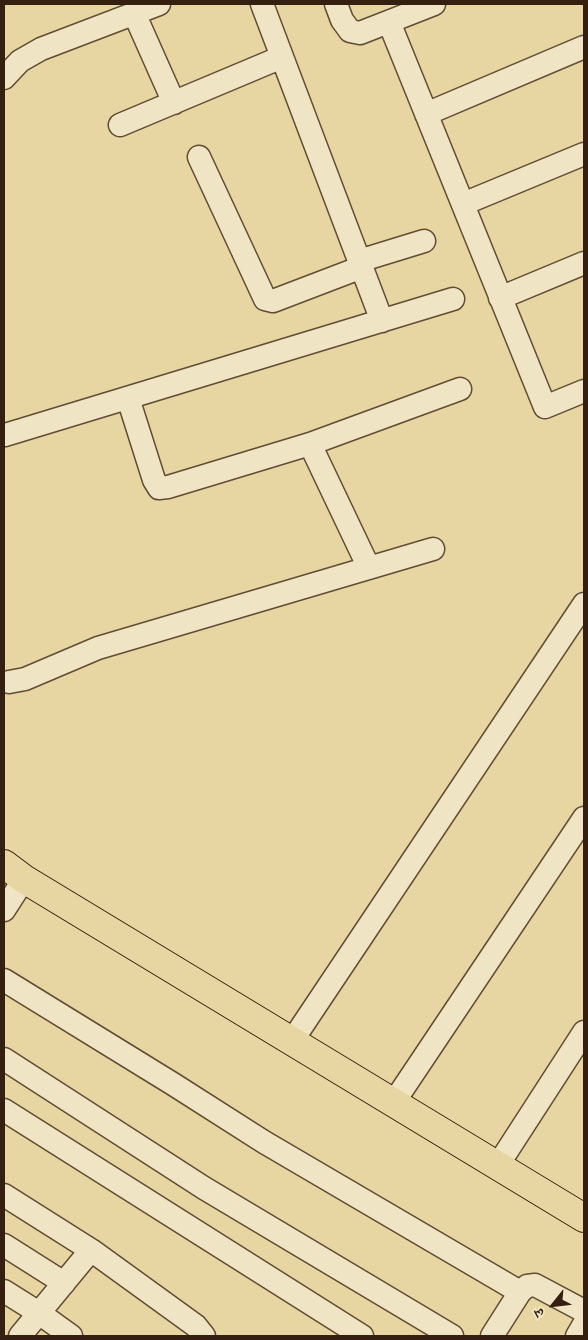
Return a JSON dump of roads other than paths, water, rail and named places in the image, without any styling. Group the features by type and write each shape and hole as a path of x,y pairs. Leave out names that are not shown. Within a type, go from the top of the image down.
{"main road":[{"path":"14,871 498,1165 582,1212"}],"street":[{"path":"4,78 20,61 41,48 159,4"},
{"path":"262,4 382,321"},
{"path":"336,4 342,20 350,31 360,33 434,4"},
{"path":"134,13 174,103"},
{"path":"389,22 545,407 584,391"},
{"path":"426,114 584,48"},
{"path":"120,125 282,57"},
{"path":"463,204 584,154"},
{"path":"199,157 265,299 273,301 360,264 424,241"},
{"path":"500,298 584,263"},
{"path":"4,435 453,299"},
{"path":"128,398 154,480 159,488 168,487 310,444 460,389"},
{"path":"310,444 369,568"},
{"path":"9,682 25,679 98,648 433,549"},
{"path":"292,1041 584,604"},
{"path":"394,1102 584,818"},
{"path":"4,910 14,871"},
{"path":"4,980 264,1142 520,1292"},
{"path":"498,1165 584,1032"},
{"path":"4,1059 204,1188 452,1336"},
{"path":"4,1110 362,1336"},
{"path":"4,1195 91,1250 196,1326 204,1336"},
{"path":"4,1245 64,1283"},
{"path":"20,1336 91,1250"},
{"path":"492,1336 520,1292 527,1286 535,1285 584,1311"},
{"path":"4,1291 71,1336"},
{"path":"576,1336 584,1324"}]}
